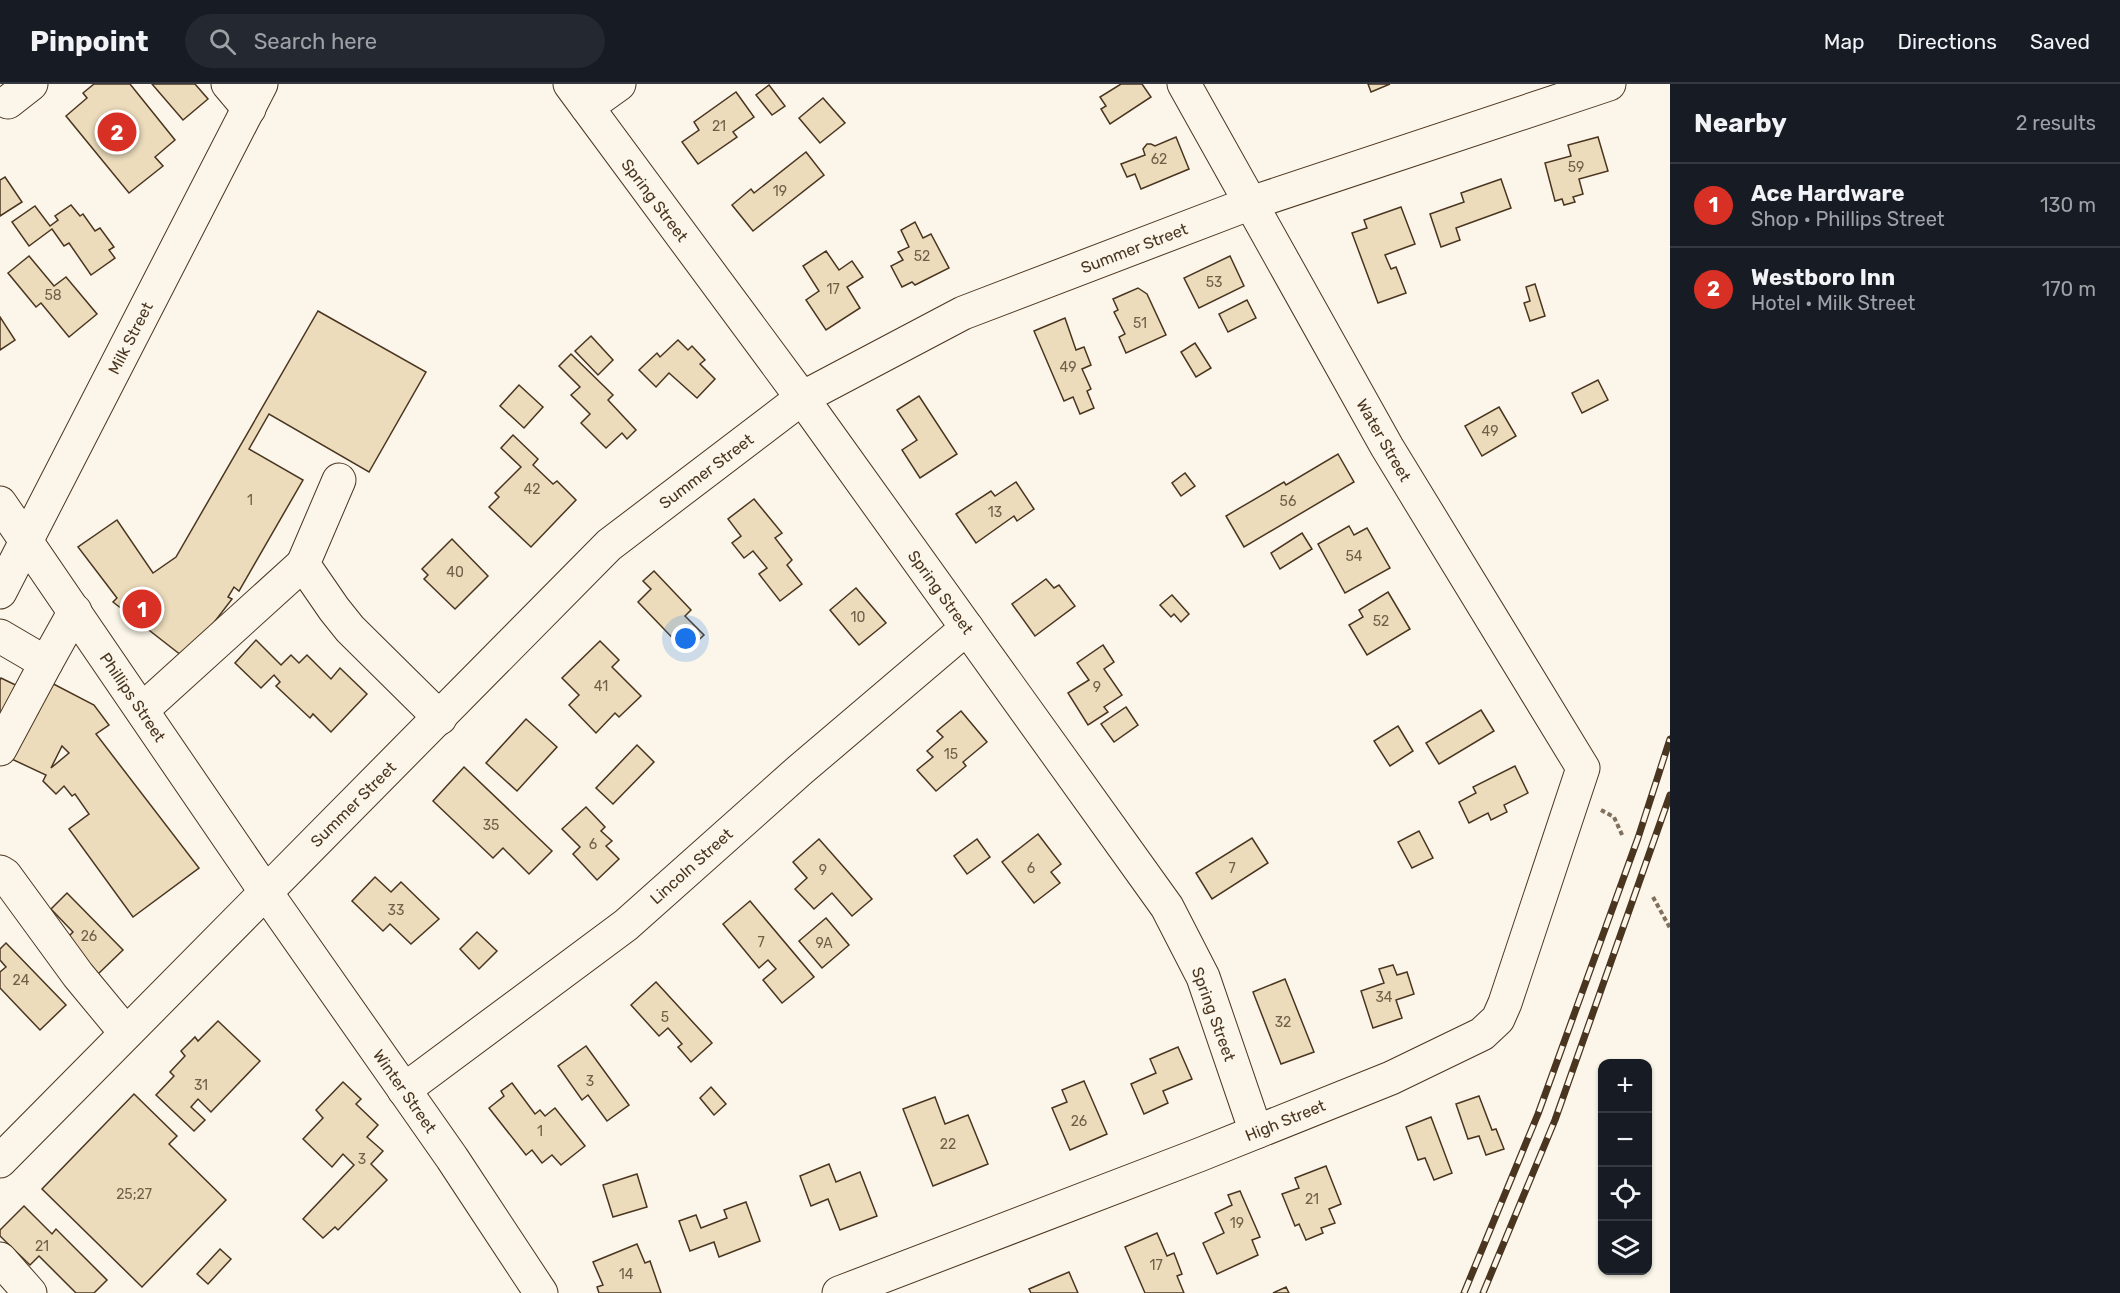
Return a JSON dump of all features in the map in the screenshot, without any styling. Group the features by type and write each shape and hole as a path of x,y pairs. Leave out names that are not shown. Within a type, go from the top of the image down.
{"street":[{"path":"228,84 255,96"},
{"path":"578,95 619,84"},
{"name":"Water Street","path":"1184,84 1387,447 1583,768 1575,792"},
{"name":"Summer Street","path":"0,1161 609,545 802,398 963,314 1251,203 1609,84"},
{"name":"Spring Street","path":"578,95 802,398 1167,907 1203,977 1256,1132"},
{"name":"Milk Street","path":"0,592 255,96"},
{"path":"142,710 303,564 339,480"},
{"name":"Phillips Street","path":"0,503 265,891"},
{"path":"303,564 350,629 440,718"},
{"path":"0,749 75,611"},
{"name":"Lincoln Street","path":"404,1090 626,925 800,770 967,628"},
{"path":"3,647 46,663"},
{"name":"High Street","path":"839,1293 1391,1078 1482,1034 1498,1019 1575,792"},
{"path":"0,872 78,975 126,1033"},
{"name":"Winter Street","path":"265,891 452,1158 541,1293"},
{"path":"0,1259 30,1293"}],"path":[{"path":"1653,897 1670,928"}],"building":[{"path":"94,84 130,84 175,140 155,157 163,166 129,193 66,116 87,98 83,93"},
{"path":"152,84 195,84 208,99 183,120"},
{"path":"1121,84 1142,84 1151,97 1110,124 1101,109 1106,106 1100,97"},
{"path":"1368,84 1390,84 1371,92"},
{"path":"769,85 785,106 772,115 756,95"},
{"path":"736,92 754,117 733,132 737,137 698,164 682,142 699,130 694,122"},
{"path":"823,98 845,123 820,143 799,118"},
{"path":"1176,137 1189,169 1141,189 1135,174 1127,177 1121,164 1145,155 1143,149 1147,144 1155,146"},
{"path":"1598,137 1608,171 1579,179 1583,194 1573,197 1575,202 1564,205 1562,199 1555,201 1545,163 1571,156 1568,145"},
{"path":"806,152 824,175 753,231 732,205 751,189 754,193"},
{"path":"5,177 22,202 0,216 0,180"},
{"path":"1501,179 1511,208 1456,228 1460,240 1441,247 1430,214 1464,202 1461,193"},
{"path":"71,205 80,216 83,214 95,231 100,228 114,247 109,250 115,258 91,275 69,243 64,246 52,229 29,246 12,222 35,206 50,226 58,220 55,216"},
{"path":"1401,207 1415,244 1385,255 1391,269 1396,267 1406,293 1378,303 1352,233 1367,228 1364,220"},
{"path":"915,222 923,238 931,234 949,268 915,285 912,282 902,287 891,266 903,260 898,252 909,247 901,230"},
{"path":"826,251 839,270 852,261 863,277 847,287 860,308 826,330 806,300 819,291 803,266"},
{"path":"29,256 54,286 66,277 97,314 69,337 41,303 36,307 8,273"},
{"path":"1230,256 1244,286 1199,308 1184,278"},
{"path":"1535,284 1545,316 1530,321 1524,303 1530,301 1526,287"},
{"path":"1138,288 1147,294 1166,335 1126,353 1119,337 1125,334 1114,312 1118,310 1113,299"},
{"path":"1247,300 1256,318 1228,332 1219,314"},
{"path":"318,311 426,372 369,472 269,414 249,449 303,480 239,591 234,587 228,597 232,599 186,659 113,602 117,598 78,547 117,520 153,573 176,557"},
{"path":"0,317 15,340 0,350"},
{"path":"1065,318 1076,350 1084,347 1091,365 1082,369 1091,389 1087,391 1094,408 1080,414 1073,397 1064,401 1034,331"},
{"path":"591,336 613,360 598,375 575,351"},
{"path":"678,340 688,350 692,346 705,360 700,364 715,379 697,398 669,373 656,387 639,370 657,353 660,357"},
{"path":"1195,343 1211,368 1196,377 1181,352"},
{"path":"571,354 613,395 608,400 636,430 627,439 622,433 606,448 581,423 590,414 571,395 580,387 559,366"},
{"path":"1598,380 1608,400 1582,413 1572,393"},
{"path":"519,385 543,407 524,428 500,406"},
{"path":"919,396 957,454 920,478 902,450 917,440 897,410"},
{"path":"1499,407 1516,436 1482,456 1465,426"},
{"path":"513,435 538,459 533,465 553,484 557,481 576,500 531,547 489,507 499,497 495,493 521,467 501,448"},
{"path":"1338,454 1354,482 1244,547 1226,516 1284,482 1286,485"},
{"path":"1185,473 1195,486 1181,496 1172,483"},
{"path":"1016,482 1034,509 1017,521 1014,516 976,543 956,514 991,491 995,496"},
{"path":"754,499 782,533 775,538 792,560 787,565 802,584 780,601 759,574 767,568 753,551 744,558 732,543 741,536 728,519"},
{"path":"1349,526 1354,535 1367,528 1390,568 1345,593 1318,544"},
{"path":"1302,533 1312,549 1280,569 1271,553"},
{"path":"452,539 488,576 455,609 424,579 428,575 422,569"},
{"path":"654,571 691,610 685,616 704,635 686,652 638,602 651,589 643,581"},
{"path":"1046,579 1054,588 1059,585 1075,606 1035,636 1012,604"},
{"path":"856,588 886,623 859,645 830,610"},
{"path":"1388,592 1410,629 1367,655 1349,625 1363,617 1359,610"},
{"path":"1172,595 1189,614 1181,622 1174,614 1171,617 1160,605"},
{"path":"256,640 281,665 291,655 299,663 307,655 331,679 340,668 367,694 331,732 313,714 310,718 276,686 280,682 274,675 261,688 235,663"},
{"path":"600,641 619,660 612,667 641,696 619,717 615,713 596,733 569,705 579,695 562,678"},
{"path":"1103,645 1114,662 1104,669 1122,695 1104,707 1108,712 1088,725 1068,693 1089,680 1077,663"},
{"path":"1,678 26,690 0,730 0,680"},
{"path":"42,678 94,705 109,725 96,734 199,868 133,917 69,829 89,814 75,794 72,796 64,786 56,794 43,781 46,775 3,755","holes":["62,746 69,753 51,768"]},
{"path":"1126,707 1138,725 1114,742 1101,724"},
{"path":"1481,710 1494,731 1439,764 1426,743"},
{"path":"961,711 987,742 963,762 966,766 936,791 917,770 933,757 927,751 943,737 937,731"},
{"path":"526,719 557,747 517,791 486,763"},
{"path":"1398,726 1413,751 1390,766 1374,741"},
{"path":"637,745 654,762 613,804 596,788"},
{"path":"1515,766 1528,793 1504,805 1507,812 1491,820 1488,813 1469,823 1459,802 1476,793 1473,787"},
{"path":"464,767 552,851 529,874 503,848 493,858 433,801"},
{"path":"586,807 605,827 601,831 612,841 606,846 619,859 597,880 573,854 580,847 562,829"},
{"path":"1419,831 1433,858 1412,868 1398,842"},
{"path":"1038,834 1061,864 1051,872 1060,883 1034,903 1002,862"},
{"path":"1252,838 1268,863 1212,899 1196,873"},
{"path":"819,839 872,899 852,916 832,893 814,909 795,889 807,878 793,862"},
{"path":"977,839 990,857 967,874 954,856"},
{"path":"375,877 391,892 401,882 439,919 411,944 390,924 383,931 352,901"},
{"path":"67,893 123,950 98,974 64,941 73,932 51,909"},
{"path":"750,901 814,977 782,1003 763,980 776,969 768,960 759,968 723,924"},
{"path":"826,918 849,945 822,968 799,941"},
{"path":"477,932 497,951 479,969 460,949"},
{"path":"6,943 66,1005 40,1030 0,988 0,972 6,967 0,960 0,949"},
{"path":"1393,965 1397,975 1407,972 1414,994 1396,1000 1402,1018 1373,1028 1361,991 1384,983 1379,969"},
{"path":"1285,979 1314,1052 1281,1064 1253,992"},
{"path":"656,982 712,1043 691,1062 678,1047 682,1044 668,1028 659,1036 631,1005"},
{"path":"218,1021 260,1061 211,1112 198,1099 191,1107 205,1120 194,1131 156,1095 174,1076 170,1072 185,1056 181,1051 195,1037 198,1041"},
{"path":"586,1046 629,1105 607,1121 588,1095 582,1100 558,1066"},
{"path":"1178,1047 1192,1079 1163,1091 1168,1103 1144,1114 1131,1084 1156,1073 1150,1059"},
{"path":"1084,1081 1107,1134 1070,1150 1052,1108 1067,1102 1062,1090"},
{"path":"343,1082 361,1099 356,1104 378,1125 367,1137 383,1151 371,1164 387,1180 338,1230 335,1227 323,1238 303,1219 354,1165 343,1154 332,1167 303,1139 323,1118 316,1110"},
{"path":"512,1083 535,1114 540,1110 545,1116 555,1108 585,1146 561,1165 552,1155 542,1163 532,1150 526,1155 489,1108 504,1096 501,1091"},
{"path":"711,1087 726,1104 714,1115 700,1098"},
{"path":"134,1094 177,1136 169,1144 226,1200 142,1287 42,1189"},
{"path":"1479,1096 1492,1130 1496,1129 1504,1149 1486,1155 1479,1136 1468,1139 1456,1104"},
{"path":"935,1097 945,1124 968,1115 988,1164 933,1186 903,1109"},
{"path":"1431,1117 1452,1173 1434,1180 1425,1158 1418,1160 1406,1127"},
{"path":"829,1164 836,1182 860,1172 877,1216 840,1230 828,1199 811,1206 800,1176"},
{"path":"1326,1166 1341,1204 1329,1209 1335,1223 1321,1228 1323,1233 1306,1240 1299,1224 1295,1226 1282,1194 1299,1188 1295,1178"},
{"path":"637,1174 647,1207 613,1217 603,1185"},
{"path":"1240,1191 1260,1237 1252,1240 1258,1255 1217,1274 1203,1243 1224,1233 1215,1213 1232,1205 1228,1195"},
{"path":"746,1202 760,1241 719,1257 714,1242 690,1251 679,1221 696,1215 701,1228 727,1218 724,1210"},
{"path":"24,1206 52,1234 56,1229 107,1280 94,1293 76,1293 39,1256 30,1265 0,1236 0,1230"},
{"path":"1157,1233 1167,1256 1174,1253 1182,1274 1177,1276 1184,1293 1145,1293 1125,1247"},
{"path":"637,1244 645,1263 650,1261 661,1293 599,1293 597,1287 603,1285 593,1262"},
{"path":"220,1249 231,1259 208,1284 197,1274"},
{"path":"1069,1272 1078,1293 1031,1293 1029,1289"},
{"path":"1286,1287 1289,1293 1273,1293"}],"railway":[{"path":"1464,1293 1538,1114 1638,838 1670,739"},
{"path":"1483,1293 1555,1120 1670,795"}],"place":[{"name":"Westboro Inn","path":"117,132"},
{"name":"Ace Hardware","path":"142,609"}]}
